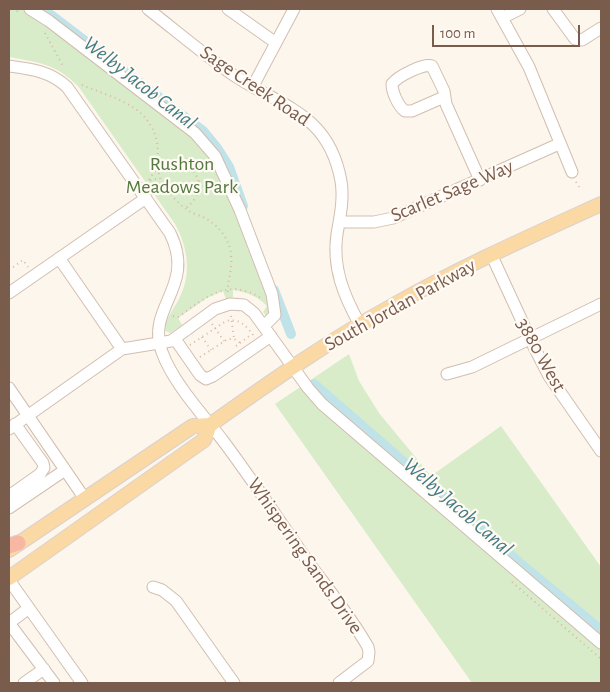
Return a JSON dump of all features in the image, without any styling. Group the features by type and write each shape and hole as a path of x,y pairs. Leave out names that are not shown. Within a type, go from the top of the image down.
{"main road":[{"name":"South Jordan Parkway","path":"12,546 193,426 210,425 293,367 360,325 425,288 491,254 601,204"},
{"name":"South Jordan Parkway","path":"9,579 204,440 210,425"}],"street":[{"name":"Sage Creek Road","path":"148,9 230,72 300,113 322,137 334,157 341,184 340,222 336,248 338,274 349,304 360,325"},
{"path":"228,9 276,43"},
{"path":"254,86 294,9"},
{"path":"520,9 500,13 529,66 559,144 572,172"},
{"path":"553,9 572,36 578,40 586,39 601,28"},
{"path":"25,11 49,21 195,133 215,156 240,210 272,294 275,315 267,331 213,376 206,378 200,375 175,339"},
{"path":"444,97 412,111 405,112 392,89 392,84 424,65 430,65 434,69 480,180"},
{"path":"9,66 42,72 62,82 72,93 170,232 179,263 174,287 159,321 159,342 169,367 210,425"},
{"name":"Scarlet Sage Way","path":"340,222 368,223 387,220 559,144"},
{"path":"9,293 146,198"},
{"name":"3880 West","path":"491,254 530,338 553,382 601,451"},
{"path":"59,258 122,348"},
{"path":"9,496 40,474 44,468 43,463 12,426 122,348 175,339 215,309 230,304 244,305 254,312 317,398 353,432 601,643"},
{"path":"447,374 472,366 601,304"},
{"path":"9,388 85,498"},
{"name":"Whispering Sands Drive","path":"210,425 368,647 368,661 339,683"},
{"path":"9,508 65,470"},
{"path":"9,579 78,682"},
{"path":"153,587 162,590 176,601 234,683"},
{"path":"29,608 9,623 54,683"},
{"path":"24,683 44,670"}],"path":[{"path":"12,9 25,11"},
{"path":"43,29 63,66"},
{"path":"82,85 122,100 138,110 150,123 156,141 161,179 175,199 189,212 205,218 220,229 229,243 232,256 228,289"},
{"path":"184,164 187,158 191,160 189,166"},
{"path":"149,180 153,172 159,167 173,161 189,166 199,182 199,187 197,197 186,208"},
{"path":"146,182 161,179"},
{"path":"199,182 204,182 204,186 199,187"},
{"path":"9,270 23,260 29,269"},
{"path":"231,311 234,338 244,347"},
{"path":"186,349 215,328 231,320 241,322 255,339"},
{"path":"215,328 224,341"},
{"path":"236,346 252,334"},
{"path":"202,337 211,350"},
{"path":"198,359 224,341 234,338"}],"green space":[{"name":"Rushton Meadows Park","path":"9,9 27,9 175,122 207,152 243,225 268,295 270,316 266,316 263,312 267,306 255,297 233,290 233,297 226,299 223,291 207,298 178,318 182,325 170,333 164,330 168,318 183,290 187,271 183,242 175,224 78,86 54,68 9,57"},
{"path":"349,354 359,381 379,413 431,476 501,426 601,567 601,683 472,683 275,404"}],"waterway":[{"name":"Welby Jacob Canal","path":"43,9 203,131 229,167 243,206"},
{"name":"Welby Jacob Canal","path":"274,290 291,334"},
{"name":"Welby Jacob Canal","path":"314,384 521,564 601,630"}]}
